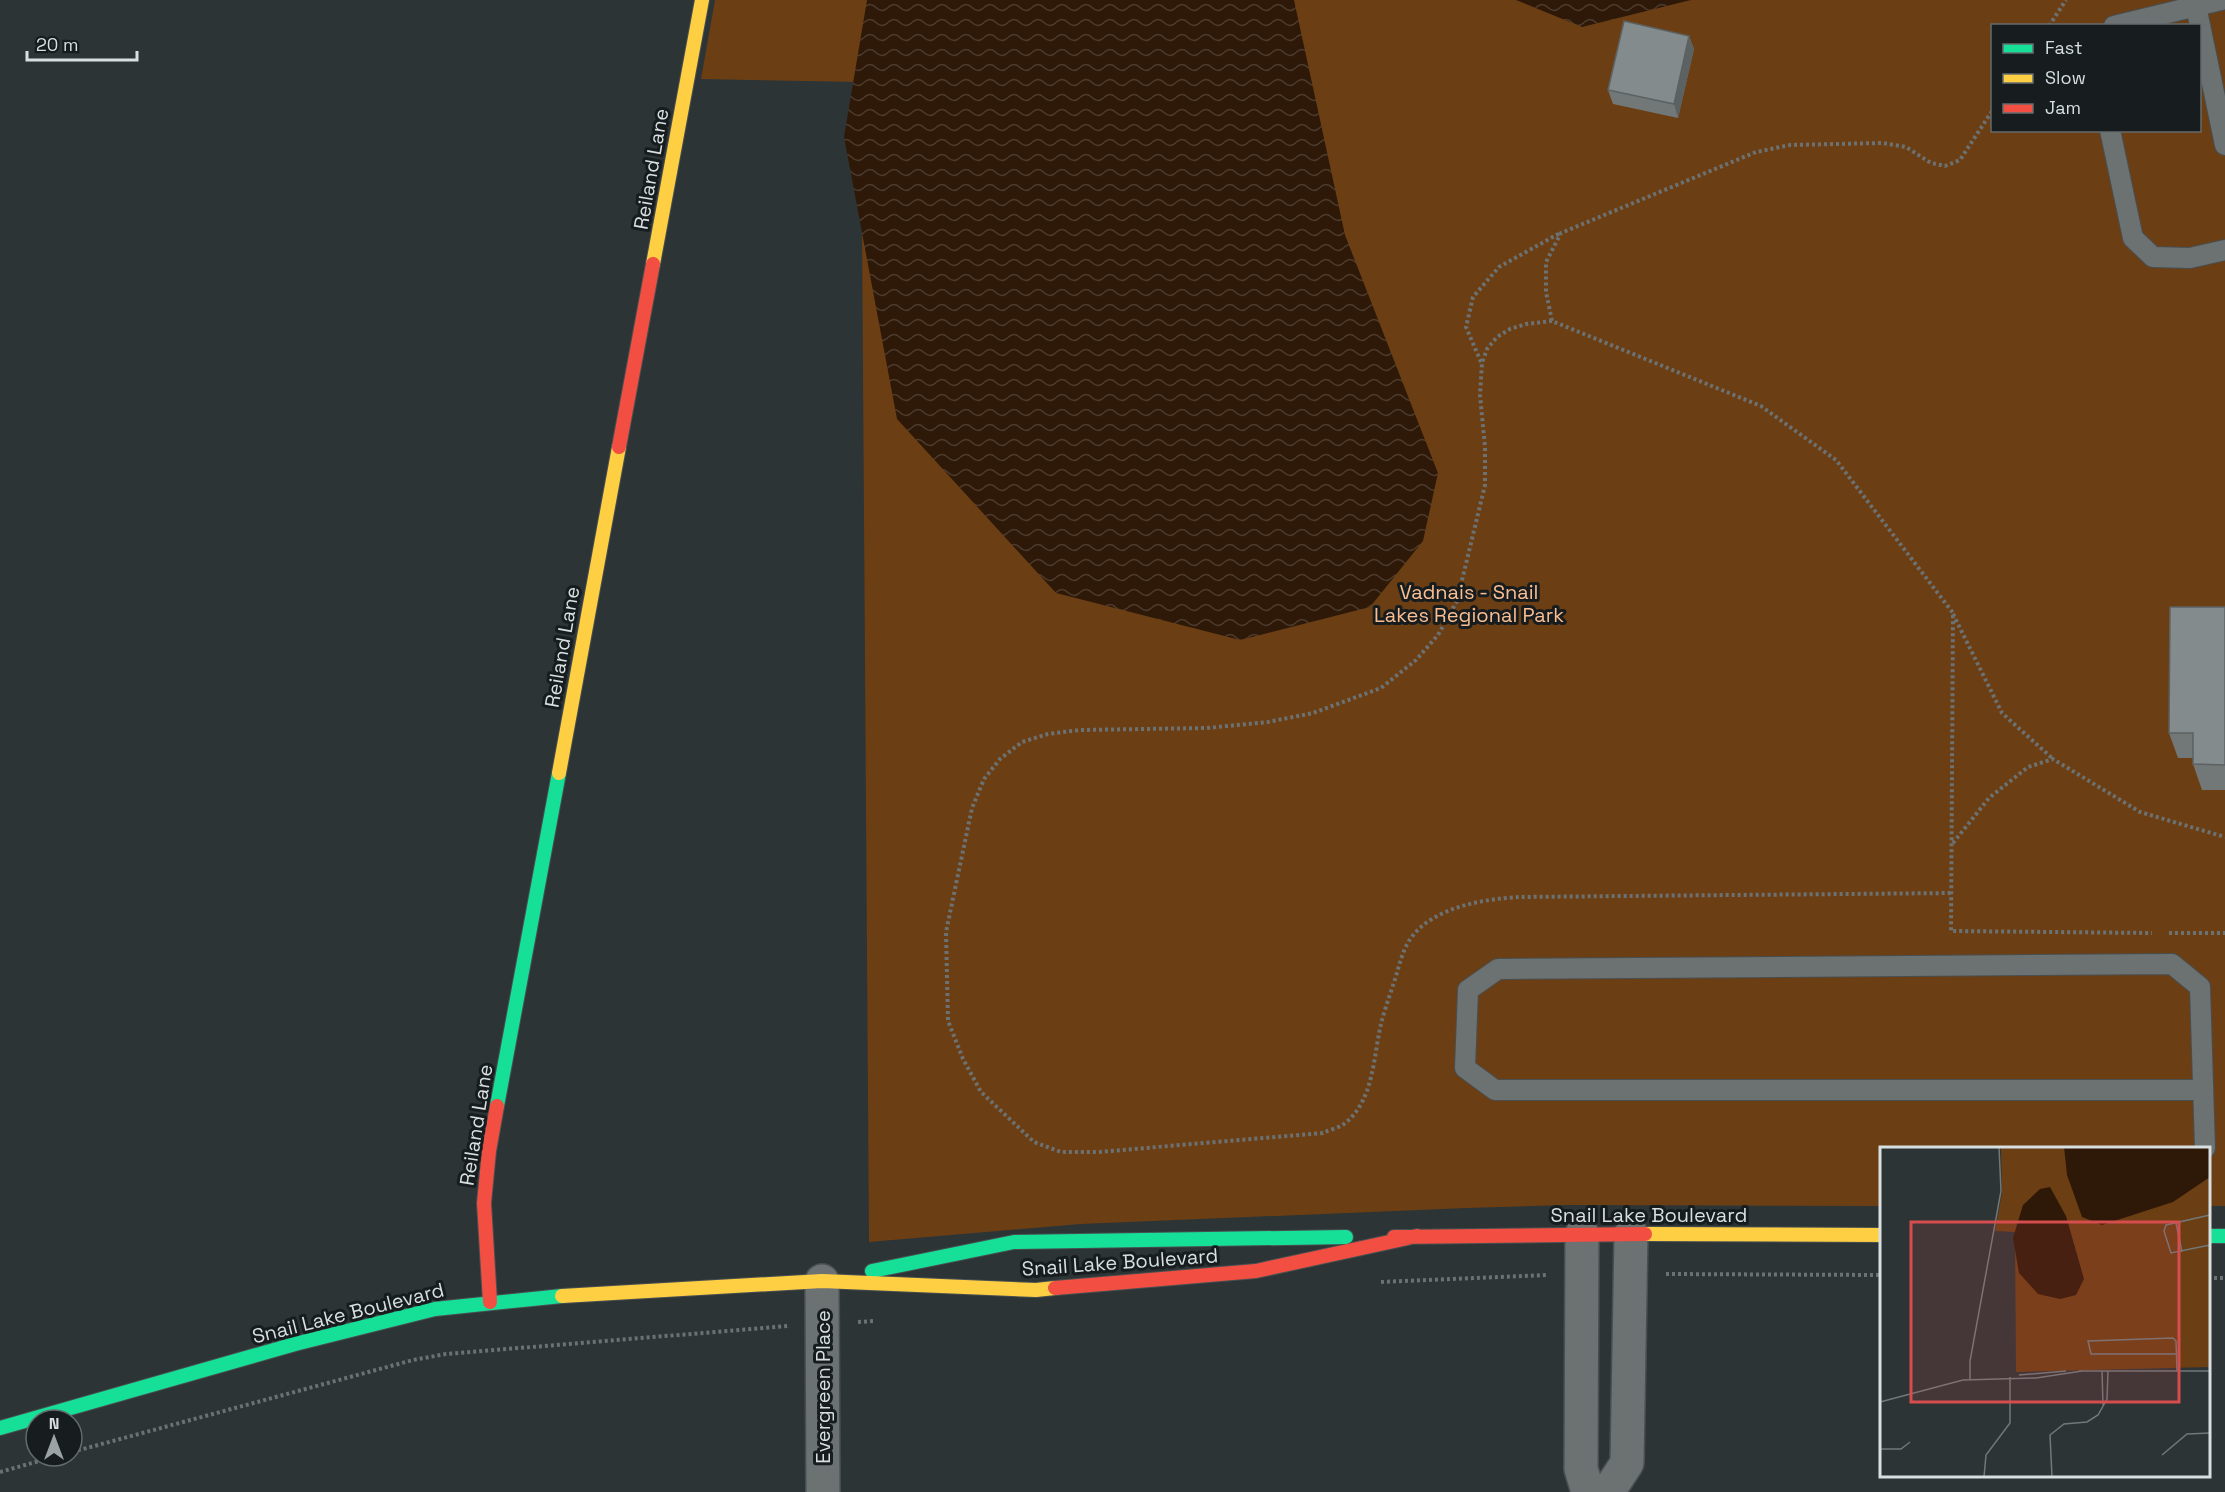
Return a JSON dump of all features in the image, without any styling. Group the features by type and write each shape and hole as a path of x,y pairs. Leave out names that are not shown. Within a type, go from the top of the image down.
{"street":[{"name":"Reiland Lane","path":"490,1302 484,1203 489,1151 702,0"},
{"name":"Snail Lake Boulevard","path":"822,1281 1014,1242 1582,1234 1880,1235"},
{"path":"1582,1234 1581,1469 1588,1492"},
{"path":"1608,1492 1627,1463 1631,1234"},
{"name":"Snail Lake Boulevard","path":"0,1428 435,1309 586,1293 822,1281 1036,1290 1256,1272 1417,1236"},
{"name":"Evergreen Place","path":"822,1281 823,1492"}],"lane":[{"path":"2122,24 2222,0"},
{"path":"2196,6 2200,24"},
{"path":"2201,30 2225,145"},
{"path":"2110,132 2133,238 2153,257 2190,258 2225,250"},
{"path":"2203,1090 1495,1090 1465,1068 1468,990 1498,969 2172,964 2200,987 2205,1147"}],"path":[{"path":"2050,24 2066,0"},
{"path":"1482,363 1466,327 1473,297 1499,267 1561,232 1756,152 1790,145 1883,143 1906,147 1931,163 1945,166 1960,160 1991,113"},
{"path":"1552,321 1546,292 1546,262 1561,232"},
{"path":"1953,893 1519,897 1488,899 1459,907 1432,920 1412,936 1403,951 1382,1022 1369,1087 1358,1109 1343,1125 1323,1133 1098,1152 1060,1152 1034,1142 981,1092 963,1059 948,1021 946,932 972,808 984,779 1000,759 1022,742 1048,734 1080,730 1207,728 1279,720 1313,713 1381,688 1416,660 1438,635 1457,601 1485,485 1485,447 1480,395 1482,363 1492,343 1510,329 1526,324 1552,321 1761,406 1836,460 1953,614 2002,713 2053,759 2140,812 2225,837"},
{"path":"1953,614 1951,931 2154,933"},
{"path":"1953,844 1989,798 2028,767 2053,759"},
{"path":"2165,933 2225,933"},
{"path":"0,1472 24,1465"}],"green space":[{"name":"Vadnais - Snail Lakes Regional Park","path":"715,0 2225,0 2225,1206 2210,1206 2210,1147 1880,1147 1880,1206 1566,1205 1466,1208 1081,1224 869,1242 861,82 701,79"}],"water":[{"path":"867,0 1294,0 1345,235 1438,473 1423,541 1370,607 1240,640 1056,593 897,419 844,137"},
{"path":"1516,0 1691,0 1582,27"}],"building":[{"path":"1624,21 1689,36 1674,104 1608,90"},
{"path":"2170,607 2225,607 2225,765 2193,764 2193,733 2169,733"}],"traffic: fast":[{"path":"497,1106 559,773"},
{"path":"2210,1236 2225,1236"},
{"path":"872,1271 1014,1242 1346,1237"},
{"path":"0,1428 295,1344 435,1309 562,1296"}],"traffic: slow":[{"path":"653,264 702,0"},
{"path":"559,773 619,447"},
{"path":"1645,1234 1880,1235"},
{"path":"562,1296 822,1281 1036,1290 1055,1288"}],"traffic: jam":[{"path":"619,447 653,264"},
{"path":"490,1302 484,1203 489,1151 497,1106"},
{"path":"1394,1237 1645,1234"},
{"path":"1055,1288 1256,1271 1417,1236"}]}
